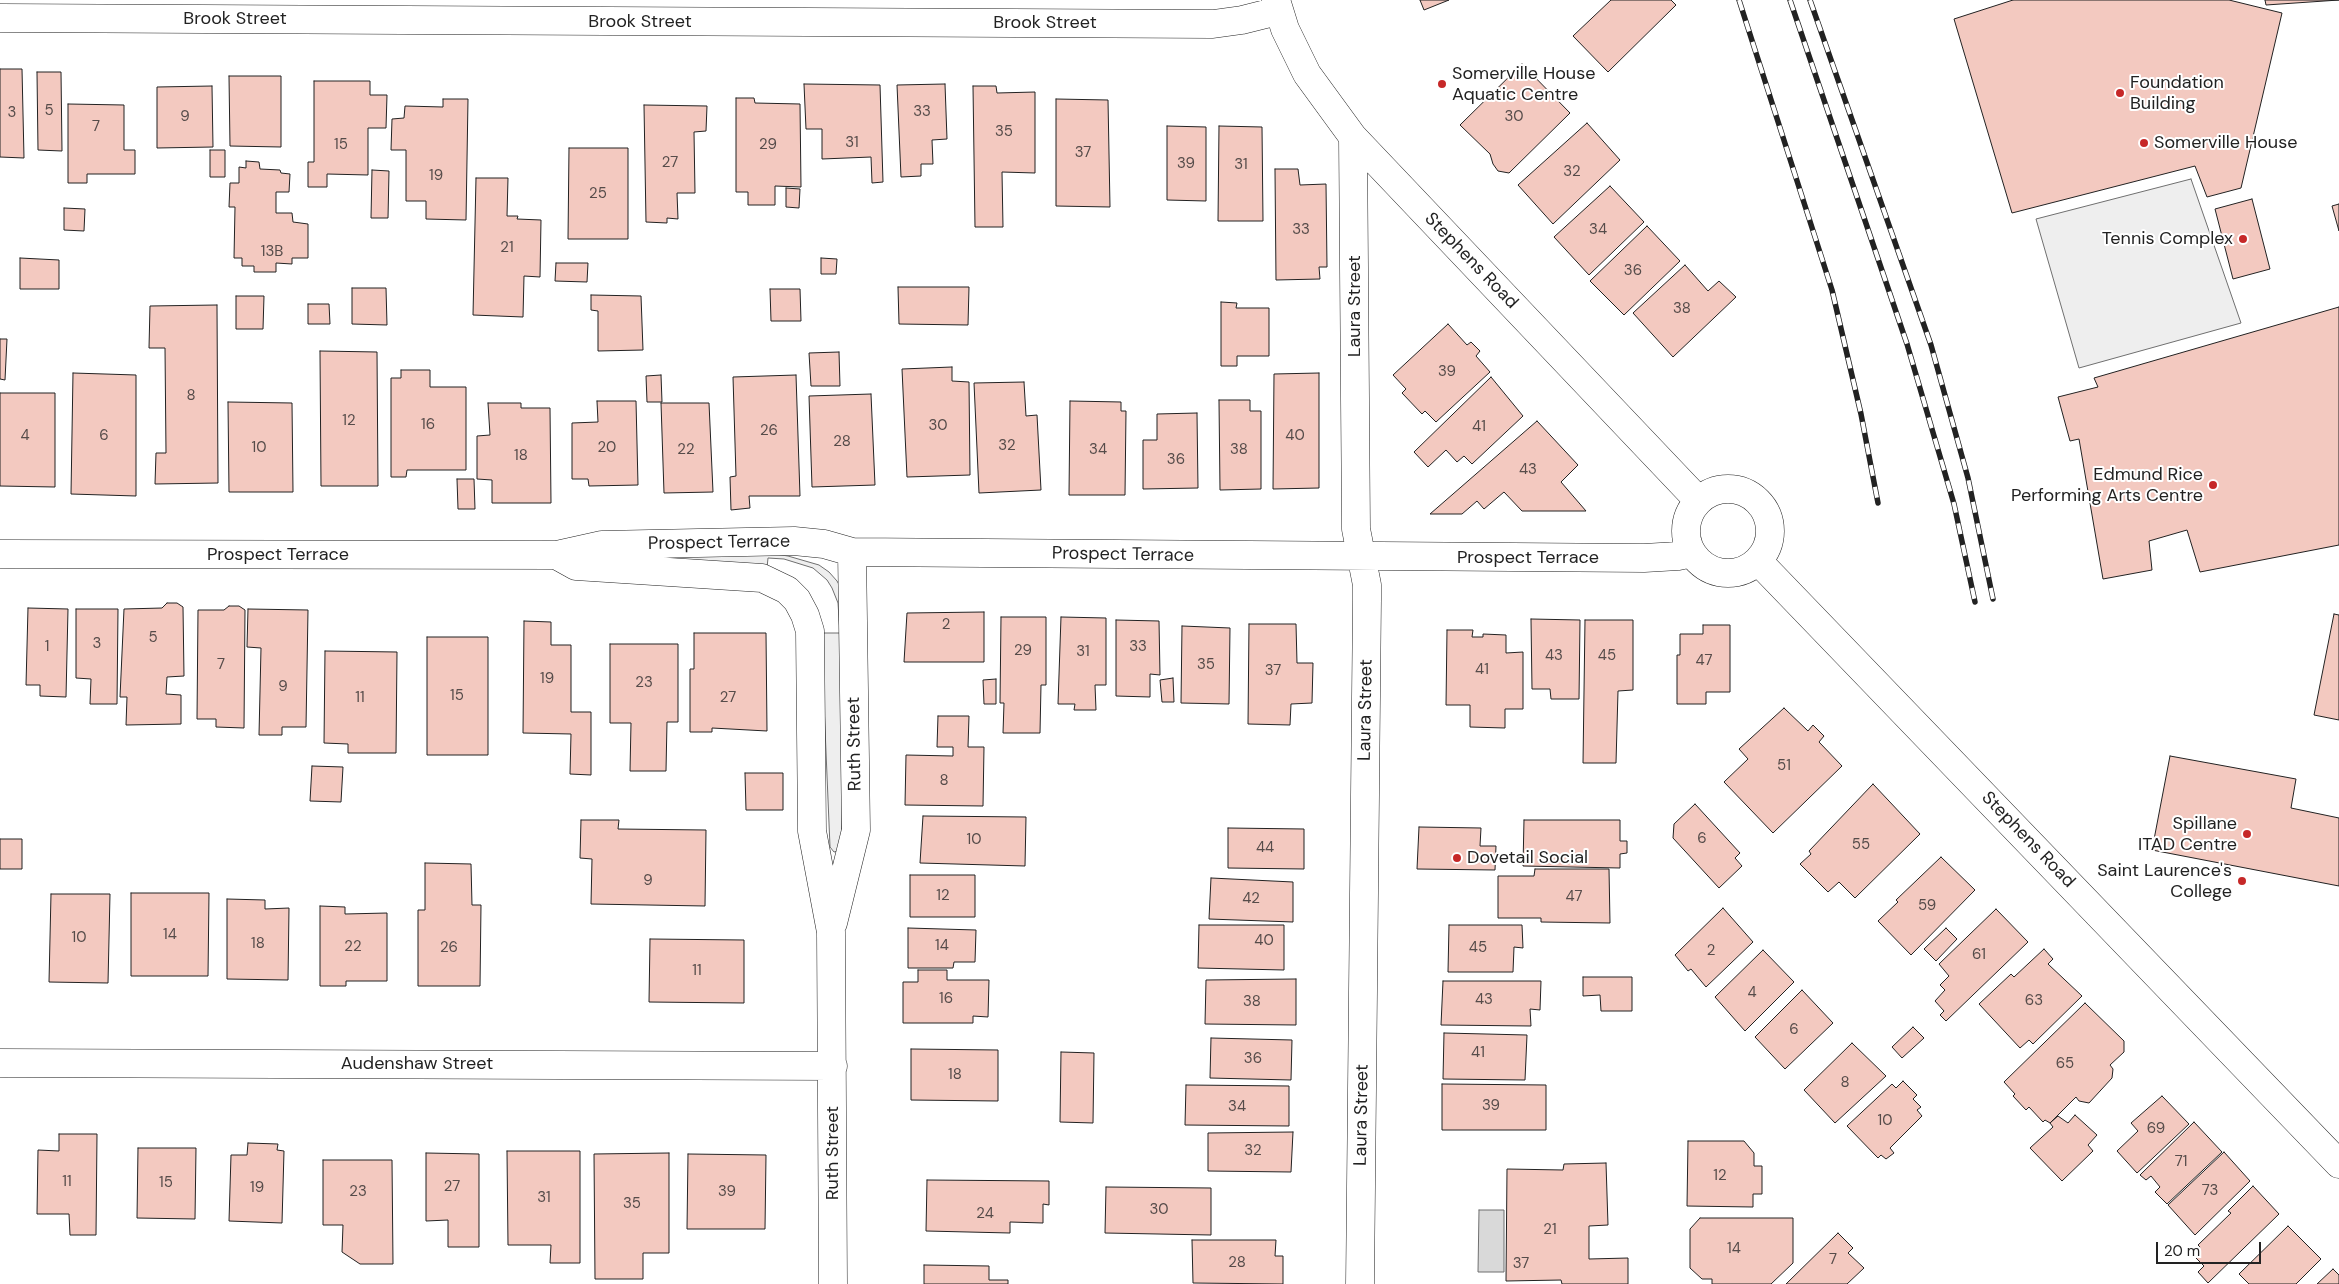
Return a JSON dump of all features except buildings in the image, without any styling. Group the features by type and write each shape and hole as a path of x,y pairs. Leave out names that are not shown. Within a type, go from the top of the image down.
{"street":[{"name":"Brook Street","path":"0,18 1213,24 1242,20 1277,6"},
{"name":"Stephens Road","path":"1277,6 1307,74 1353,137 1698,500"},
{"name":"Laura Street","path":"1353,137 1356,529 1367,585 1360,1284"},
{"path":"1724,489 1739,490 1752,496 1763,506 1769,519 1771,533 1768,548 1758,561 1745,570 1730,574 1714,571 1701,564 1692,553 1686,539 1686,525 1690,512 1698,500 1710,492 1724,489"},
{"name":"Prospect Terrace","path":"0,554 557,555 602,545 794,541 824,544 852,552 1644,558 1678,556 1692,553"},
{"name":"Ruth Street","path":"831,932 856,830 852,552"},
{"name":"Prospect Terrace","path":"557,555 576,566 762,578 787,590 797,600"},
{"name":"Stephens Road","path":"1758,561 2339,1164"},
{"name":"Ruth Street","path":"797,600 805,615 810,631 812,831 831,932 833,1284"},
{"name":"Audenshaw Street","path":"0,1063 833,1066"}],"shaded area":[{"path":"2191,179 2241,323 2079,368 2036,219"},
{"path":"672,553 768,553 788,556 819,565 837,581 843,592 843,790 841,848 838,851 834,852 830,847 821,633 840,633 838,603 832,588 827,580 813,568 784,559 768,558 767,568 668,559"},
{"path":"1479,1210 1504,1210 1504,1272 1478,1272"}],"railway":[{"path":"1739,0 1832,290 1861,414 1878,503"},
{"path":"1790,0 1907,344 1954,504 1975,602"},
{"path":"1810,0 1931,345 1968,478 1993,599"}],"place":[{"name":"Somerville House Aquatic Centre","path":"1442,84"},
{"name":"Foundation Building","path":"2120,93"},
{"name":"Somerville House","path":"2144,143"},
{"name":"Tennis Complex","path":"2243,239"},
{"name":"Edmund Rice Performing Arts Centre","path":"2213,485"},
{"name":"Spillane ITAD Centre","path":"2247,834"},
{"name":"Dovetail Social","path":"1457,858"},
{"name":"Saint Laurence's College","path":"2242,881"}]}
